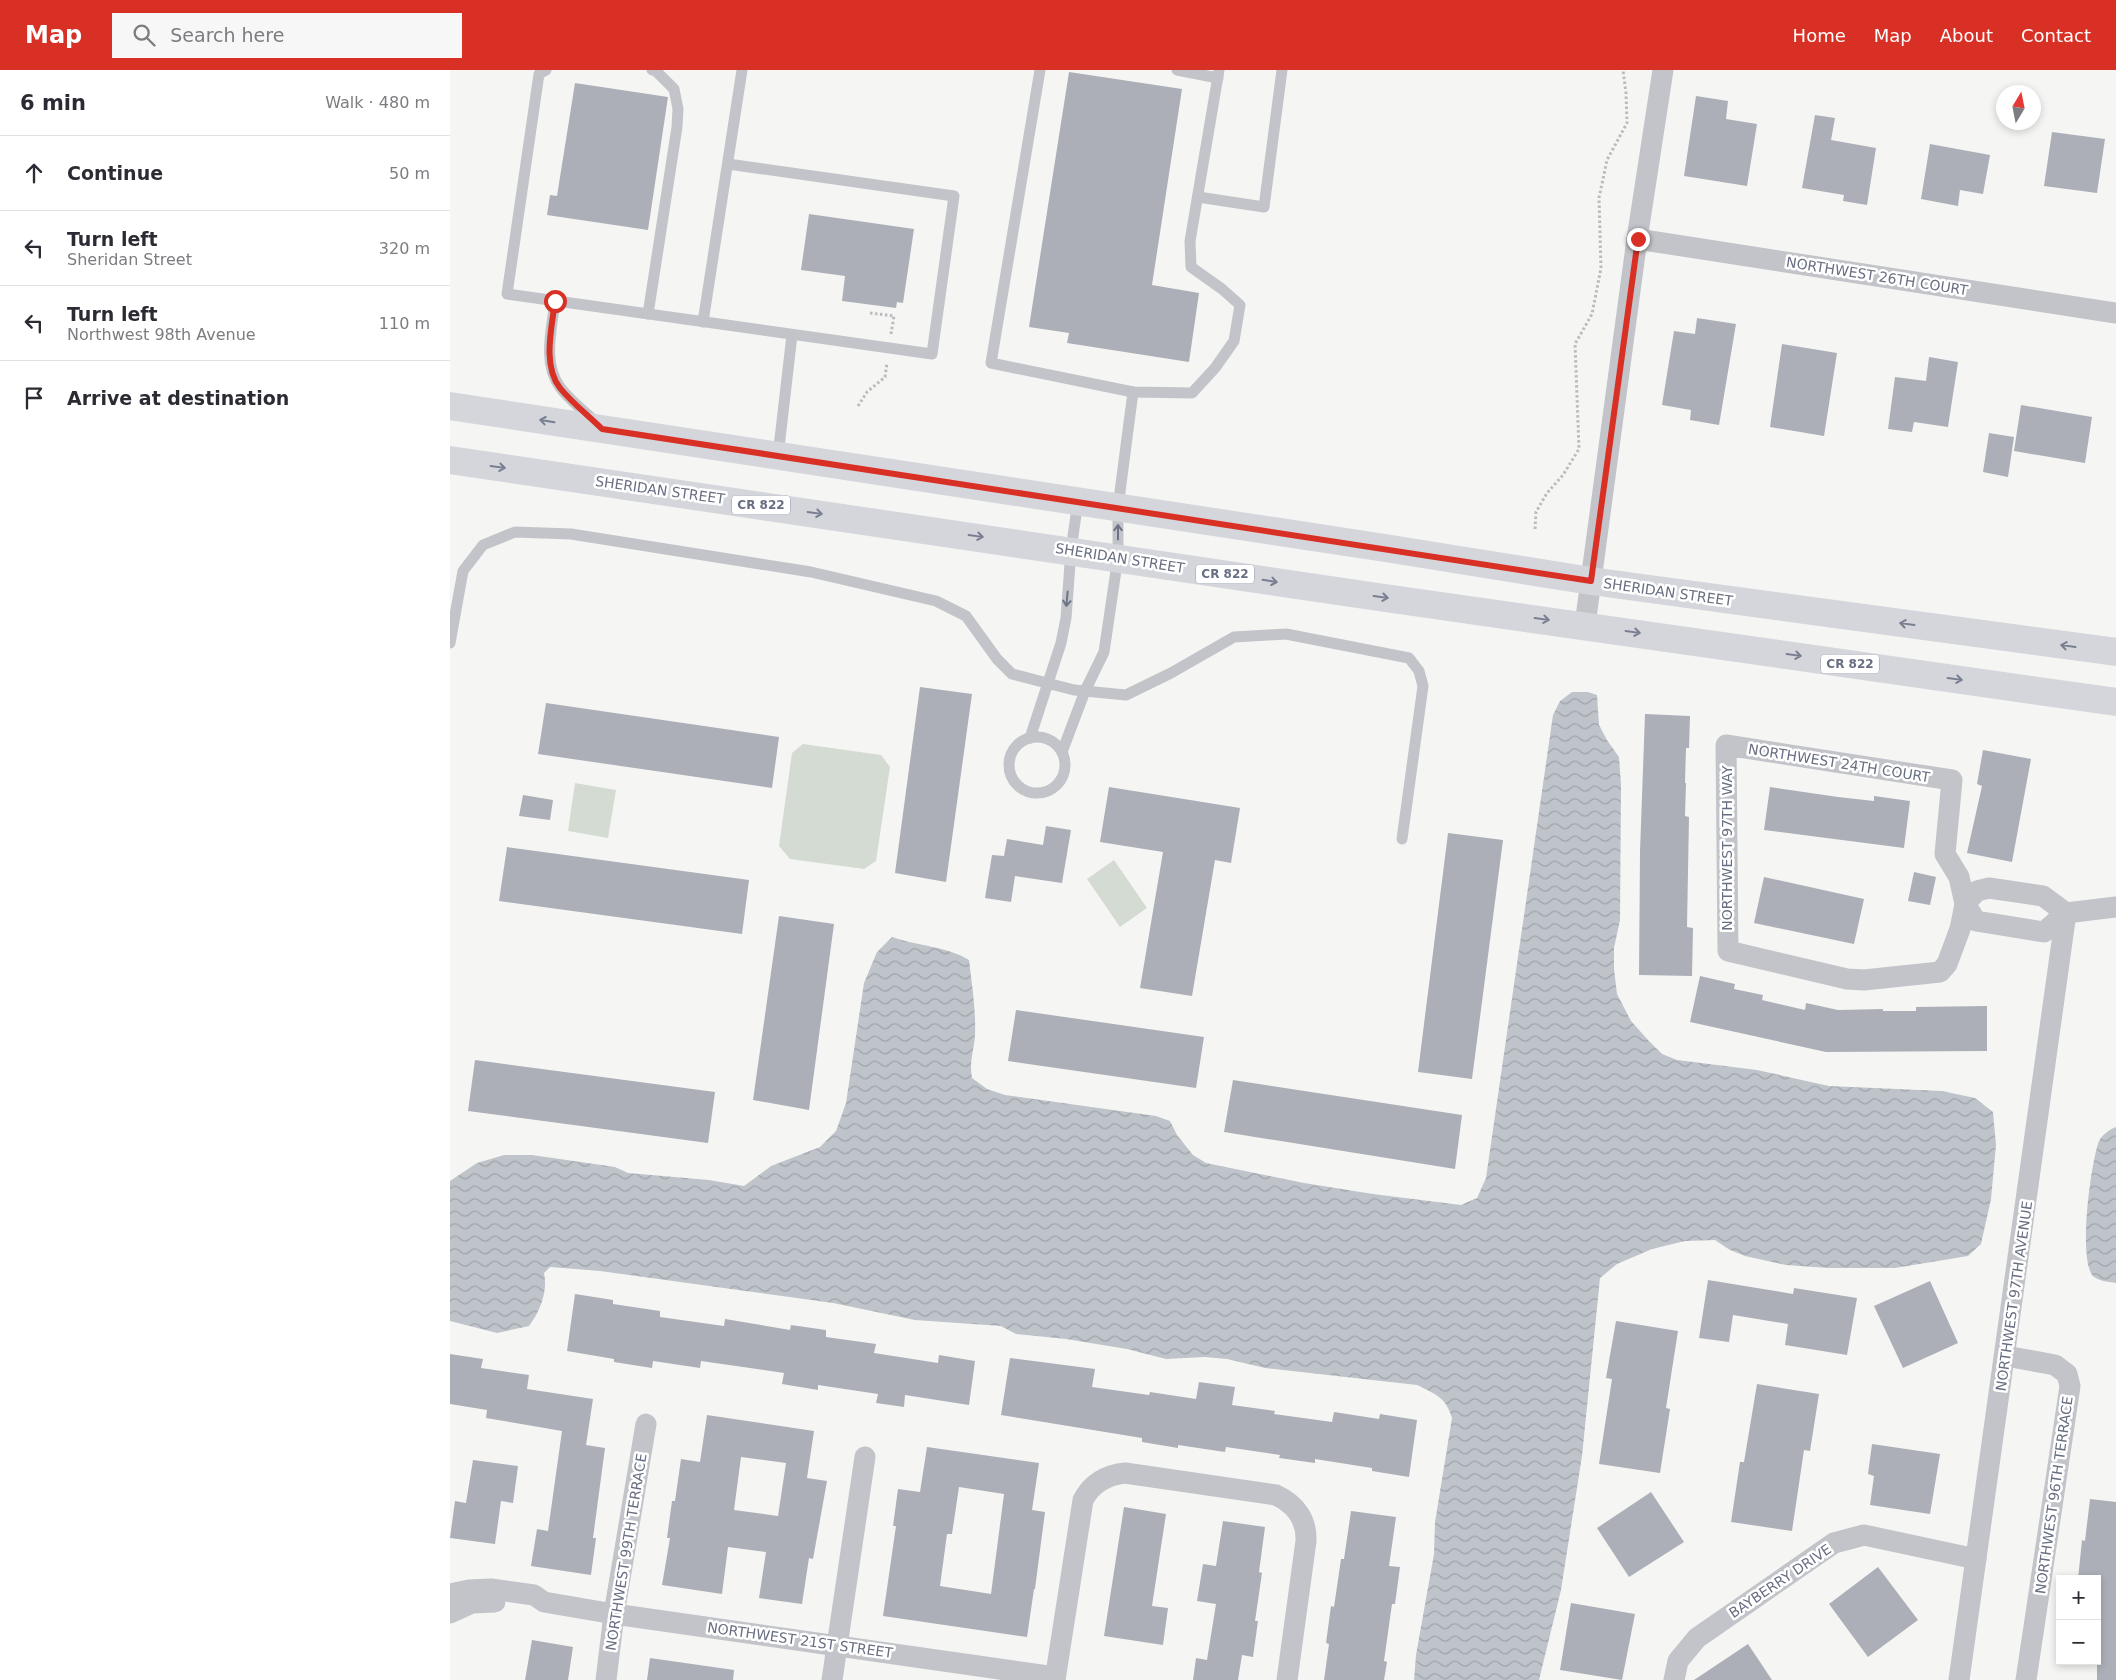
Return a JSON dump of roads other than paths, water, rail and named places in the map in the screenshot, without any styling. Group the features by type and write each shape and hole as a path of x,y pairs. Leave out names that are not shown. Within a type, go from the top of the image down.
{"main road":[{"name":"SHERIDAN STREET","path":"450,406 1591,581 2116,652"},
{"name":"SHERIDAN STREET","path":"450,460 1071,550 1368,596 1585,625 2116,702"}],"street":[{"path":"1585,625 1663,70"},
{"name":"NORTHWEST 26TH COURT","path":"1638,239 2116,314"},
{"name":"NORTHWEST 24TH COURT","path":"1726,745 1952,780 1944,854 1959,877 1965,904"},
{"name":"NORTHWEST 97TH WAY","path":"1726,745 1728,950 1847,980 1940,972 1947,964 1960,929 1965,904"},
{"path":"2066,913 2043,896 1989,888 1977,890 1965,904 1976,921 2044,932 2066,913 2116,906"},
{"name":"NORTHWEST 97TH AVENUE","path":"1959,1680 2006,1356 2066,913"},
{"name":"NORTHWEST 96TH TERRACE","path":"2006,1356 2055,1365 2067,1374 2070,1386 2026,1680"},
{"name":"NORTHWEST 99TH TERRACE","path":"606,1680 614,1614 646,1424"},
{"path":"832,1680 865,1457"},
{"path":"1055,1678 1081,1508 1087,1492 1099,1481 1125,1473 1266,1493 1282,1498 1298,1511 1305,1528 1306,1541 1287,1680"},
{"name":"BAYBERRY DRIVE","path":"1674,1680 1678,1661 1697,1638 1834,1543 1864,1535 1976,1559"},
{"name":"NORTHWEST 21ST STREET","path":"450,1594 469,1590 491,1589 534,1595 544,1602 614,1614 1055,1678"},
{"name":"NORTHWEST 21ST STREET","path":"450,1613 472,1603 490,1602 531,1607 544,1602"}],"lane":[{"path":"546,70 539,74 508,294 932,354 954,196 728,164"},
{"path":"648,314 676,137 678,109 674,89 656,71 652,70"},
{"path":"702,322 742,70"},
{"path":"1040,70 991,362 1133,392 1192,393 1215,368 1234,341 1240,305 1222,289 1191,267 1190,241 1218,74 1177,70"},
{"path":"1198,197 1264,207 1282,70"},
{"path":"555,301 550,350 552,368 559,387 602,429"},
{"path":"778,456 792,335"},
{"path":"1062,752 1085,691 1104,652 1118,558 1118,507 1133,392"},
{"path":"1030,738 1048,684 1066,618 1071,550 1078,501"},
{"path":"450,643 463,571 483,546 515,532 571,534 811,572 936,601 966,616 998,659 1012,674 1048,684 1085,691 1126,695 1171,674 1234,637 1286,634 1409,658 1419,671 1423,686 1402,839"},
{"path":"1030,738 1043,738 1052,741 1062,752 1066,764 1064,774 1056,786 1048,791 1039,793 1026,790 1020,787 1012,776 1010,758 1016,748 1030,738"}],"water":[{"path":"1572,692 1588,692 1597,695 1599,725 1619,757 1621,785 1620,920 1614,948 1614,969 1617,994 1631,1021 1648,1040 1662,1054 1677,1060 1757,1070 1829,1086 1942,1091 1975,1098 1993,1112 1996,1145 1991,1199 1981,1244 1968,1256 1895,1268 1828,1268 1786,1265 1745,1256 1730,1250 1715,1240 1685,1241 1652,1249 1617,1264 1600,1278 1582,1456 1561,1590 1539,1680 1414,1680 1416,1655 1434,1554 1435,1522 1452,1418 1447,1405 1439,1397 1417,1385 1265,1368 1227,1359 1205,1357 1166,1359 1127,1349 1066,1339 1016,1334 1001,1326 915,1320 833,1303 600,1271 550,1267 544,1273 545,1287 542,1301 537,1314 529,1326 497,1333 450,1321 450,1181 477,1163 504,1155 532,1155 615,1167 628,1173 709,1180 744,1186 771,1166 820,1147 836,1131 846,1103 864,983 877,952 892,937 941,949 969,960 974,998 975,1026 971,1072 972,1078 987,1089 1005,1095 1156,1116 1170,1121 1177,1135 1193,1155 1206,1163 1304,1183 1373,1194 1461,1205 1477,1198 1486,1178 1553,715 1560,701"},
{"path":"2116,1127 2116,1283 2094,1277 2089,1268 2086,1253 2086,1233 2089,1189 2099,1141"}]}
